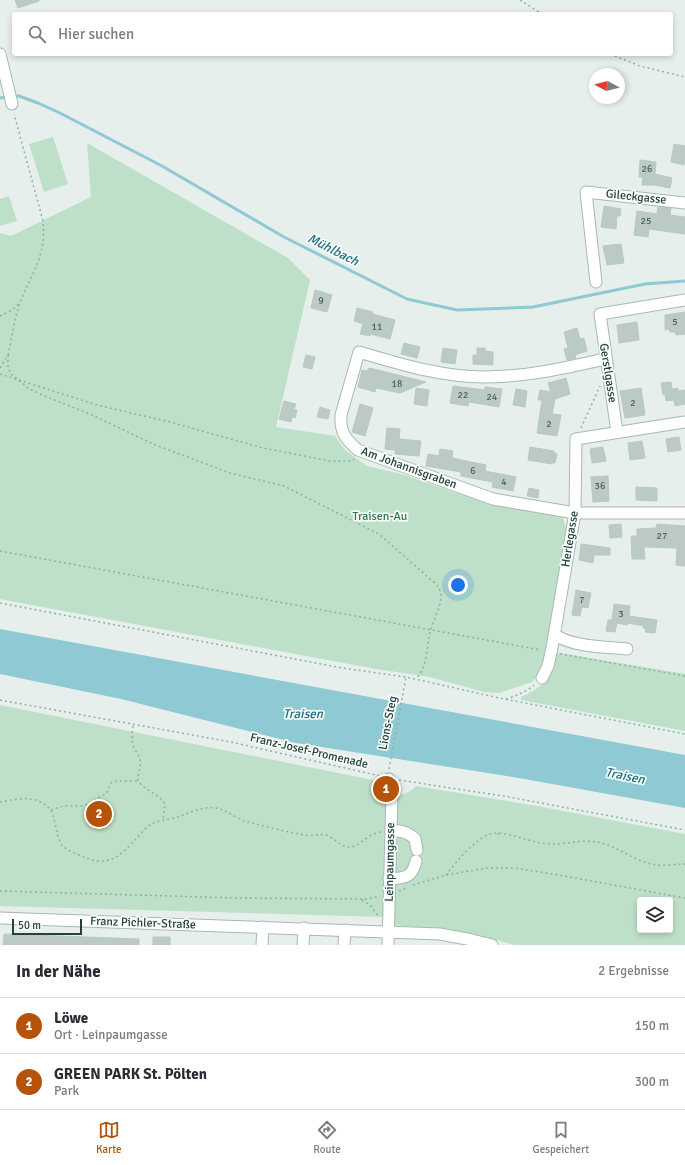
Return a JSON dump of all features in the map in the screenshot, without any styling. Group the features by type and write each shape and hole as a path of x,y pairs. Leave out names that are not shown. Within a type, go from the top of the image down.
{"street":[{"path":"0,54 12,104"},
{"name":"Gileckgasse","path":"596,282 586,192 685,203"},
{"name":"Gerstlgasse","path":"617,432 606,365 600,314 685,300"},
{"name":"Am Johannisgraben","path":"606,365 484,377 422,370 358,352 341,415 340,425 347,440 358,450 493,499 575,513 685,513"},
{"path":"576,439 685,422"},
{"name":"Herlegasse","path":"542,678 548,666 575,513 576,439"},
{"path":"554,634 560,639 570,642 627,649"},
{"name":"Leinpaumgasse","path":"388,775 392,792 388,945"},
{"path":"391,830 399,830 409,833 415,839 417,850"},
{"path":"389,879 404,878 410,875 414,869 416,861"},
{"name":"Franz Pichler-Straße","path":"0,918 388,931 440,934 492,945"},
{"path":"262,945 263,927"},
{"path":"303,945 304,928"},
{"path":"344,945 345,930"}],"path":[{"path":"520,0 539,12"},
{"path":"615,56 640,66 685,77"},
{"path":"12,104 44,228 44,237 38,263 20,303 8,356 8,367 11,374 28,388 42,395 92,415 153,444 230,473 284,486 379,534 419,568 440,589 440,600 431,630 427,657 422,670 416,679"},
{"path":"0,316 12,310 20,303"},
{"path":"0,368 8,356"},
{"path":"576,439 606,365"},
{"path":"0,374 97,405 170,422 263,448 330,461 350,461 367,454"},
{"path":"0,551 685,676"},
{"path":"0,603 334,666 406,677 504,699 685,734"},
{"name":"Lions-Steg","path":"388,775 406,677"},
{"path":"504,699 530,689 542,678"},
{"name":"Franz-Josef-Promenade","path":"0,700 231,742 388,775 685,830"},
{"path":"133,725 131,737 140,759 141,766 137,774 138,781 150,792 162,799 166,804 163,819"},
{"path":"51,810 63,806 74,807 94,801 100,796 106,794 111,783 114,781 138,781"},
{"path":"0,802 21,798 31,798 42,802 51,810 61,844 65,848 84,858 98,862 109,861 119,856 148,826 163,819 174,818 193,811 216,808 247,822 306,836 320,834 349,847 354,846 375,833 391,830"},
{"path":"498,833 499,838"},
{"path":"446,875 460,856 477,841 489,834 498,833 539,843 551,844 591,841 603,843 637,860 652,865 685,864"},
{"path":"0,891 367,900 398,891 422,881 446,875 487,868 514,868 685,898"},
{"path":"361,899 370,905 388,931"}],"green space":[{"path":"53,137 68,184 44,192 29,144"},
{"name":"Traisen-Au","path":"87,143 288,258 310,280 276,427 335,436 345,450 367,466 405,475 459,494 563,518 567,531 549,651 542,670 532,682 499,693 484,692 430,677 376,669 0,599 0,233 11,236 91,197"},
{"path":"9,196 17,221 0,226 0,199"},
{"path":"555,652 685,674 685,731 521,700 521,697 537,688 546,680"},
{"path":"0,705 378,781 380,787 384,791 395,795 406,793 416,786 537,806 685,834 685,945 515,945 473,934 442,929 392,925 385,917 0,906"}],"water":[{"name":"Traisen","path":"0,629 685,755 685,808 519,778 296,743 121,699 0,674"}],"building":[{"path":"15,0 39,0 39,1 18,8"},
{"path":"674,144 685,146 684,165 671,162"},
{"path":"640,160 656,162 655,174 672,178 670,188 654,185 642,185 643,177 639,177"},
{"path":"604,206 621,209 620,216 617,216 616,229 601,227"},
{"path":"658,207 671,208 670,215 685,217 685,234 649,229 648,237 634,235 637,211 657,214"},
{"path":"621,244 624,263 607,265 603,246"},
{"path":"315,290 332,295 327,312 311,308"},
{"path":"357,308 373,312 372,314 395,320 390,339 370,334 370,336 360,334 363,324 354,321"},
{"path":"685,312 685,334 676,335 675,332 670,332 669,329 665,330 665,315"},
{"path":"637,322 639,340 619,343 617,325"},
{"path":"577,328 580,339 584,338 587,351 575,355 576,358 567,360 564,349 568,348 564,332"},
{"path":"404,343 420,347 417,358 401,354"},
{"path":"443,348 457,350 455,364 441,362"},
{"path":"477,348 485,348 485,351 493,352 493,365 473,364 473,355 477,355"},
{"path":"306,355 315,357 312,369 303,367"},
{"path":"369,368 426,382 400,393 376,388 375,392 358,387 362,370 367,371"},
{"path":"566,378 570,394 555,399 552,414 561,415 557,436 537,433 542,400 538,400 540,390 551,392 548,383"},
{"path":"671,382 672,389 678,388 678,391 685,390 685,404 675,406 674,400 666,401 665,394 663,395 661,383"},
{"path":"453,386 485,390 485,387 502,389 499,407 469,402 468,406 450,403"},
{"path":"416,388 429,390 427,406 414,404"},
{"path":"641,388 645,415 625,418 620,391"},
{"path":"516,389 527,391 525,407 513,405"},
{"path":"284,401 296,404 294,409 297,410 295,418 292,417 291,422 279,419"},
{"path":"360,404 373,408 365,436 352,432"},
{"path":"320,407 330,410 328,419 317,417"},
{"path":"387,428 400,429 399,439 421,441 419,456 395,454 395,450 385,449"},
{"path":"679,437 681,450 668,452 666,439"},
{"path":"642,441 645,458 630,460 628,443"},
{"path":"530,447 554,451 554,453 557,454 555,463 552,464 528,460"},
{"path":"603,447 606,461 592,463 590,449"},
{"path":"440,449 453,451 452,458 486,465 485,471 516,477 513,491 492,487 493,482 461,476 461,472 426,466 428,454 439,456"},
{"path":"608,476 609,501 593,502 591,477"},
{"path":"636,487 657,488 657,501 636,500"},
{"path":"529,488 539,490 538,498 527,496"},
{"path":"621,524 622,537 610,538 609,525"},
{"path":"657,524 685,526 685,566 676,565 677,548 644,547 645,559 632,559 631,536 637,536 637,529 656,528"},
{"path":"581,544 610,548 610,555 594,555 593,563 579,560"},
{"path":"576,590 591,593 588,608 582,607 580,616 572,615"},
{"path":"614,604 630,606 629,616 657,620 655,633 645,632 646,629 643,628 644,626 628,623 627,625 617,623 615,632 606,631 608,620 612,620"},
{"path":"4,934 139,939 139,945 3,945"},
{"path":"153,937 170,937 170,945 153,945"}],"waterway":[{"name":"Mühlbach","path":"13,96 19,96 60,113 162,166 284,237 407,299 457,310 533,307 645,284 685,281"},
{"name":"Mühlbach","path":"0,98 7,97"}],"place":[{"name":"Löwe","path":"386,789"},
{"name":"GREEN PARK St. Pölten","path":"99,814"}]}
